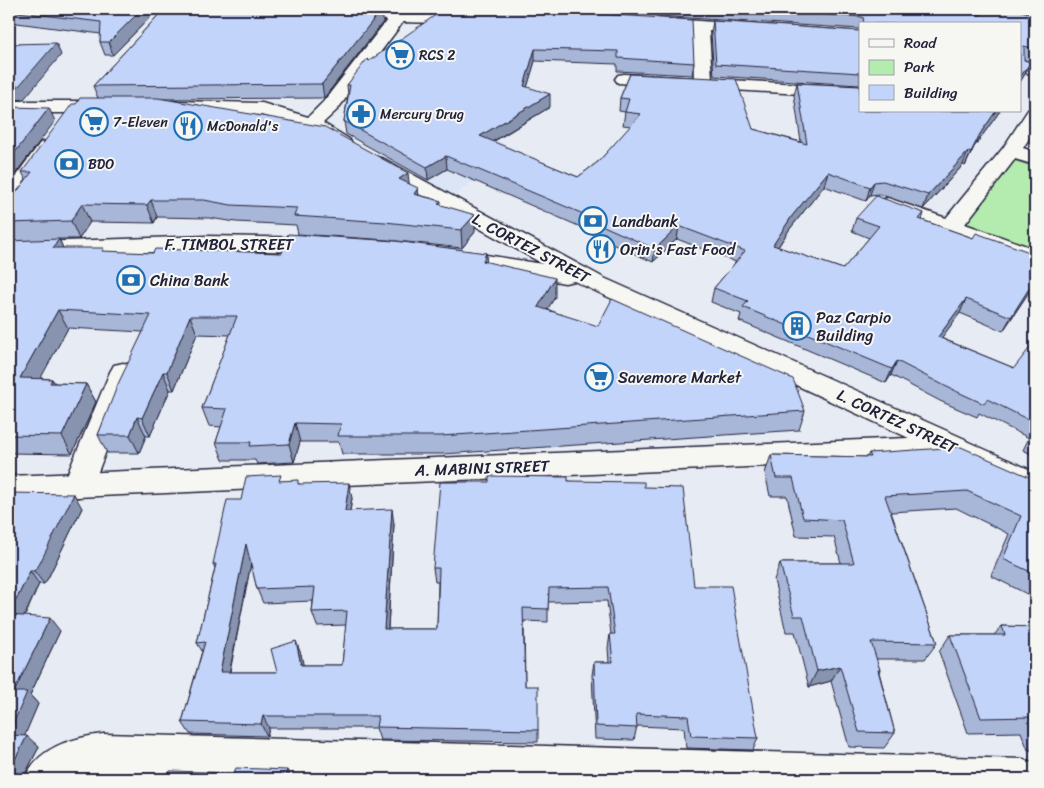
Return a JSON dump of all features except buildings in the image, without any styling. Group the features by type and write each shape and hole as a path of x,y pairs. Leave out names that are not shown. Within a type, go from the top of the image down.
{"street":[{"path":"326,9 398,17 460,17 507,11 531,15"},
{"path":"311,124 330,106 398,17"},
{"path":"640,22 766,29"},
{"path":"700,26 703,84"},
{"path":"1022,66 1035,70"},
{"path":"624,79 850,92"},
{"path":"9,107 83,100 125,107"},
{"path":"9,199 83,100"},
{"path":"262,109 330,106"},
{"name":"L. CORTEZ STREET","path":"154,107 262,109 311,124 428,192 596,283 1035,484"},
{"path":"951,227 1011,152 1035,114"},
{"path":"1011,152 1035,159"},
{"path":"878,202 1035,257"},
{"name":"F. TIMBOL STREET","path":"9,250 207,243 341,246"},
{"path":"425,254 489,261 596,283"},
{"path":"78,485 123,372"},
{"name":"A. MABINI STREET","path":"9,488 955,447"},
{"path":"45,779 52,770 76,756 103,753 884,777 1023,779"}],"shaded area":[{"path":"451,122 513,148 452,198 380,160"}],"green space":[{"path":"1007,158 1035,167 1035,250 960,223"}],"place":[{"name":"RCS 2","path":"400,55"},
{"name":"Mercury Drug","path":"361,114"},
{"name":"7-Eleven","path":"94,122"},
{"name":"McDonald's","path":"188,126"},
{"name":"BDO","path":"69,164"},
{"name":"Landbank","path":"593,221"},
{"name":"Orin's Fast Food","path":"601,249"},
{"name":"China Bank","path":"131,280"},
{"name":"Paz Carpio Building","path":"797,326"},
{"name":"Savemore Market","path":"599,377"}]}
